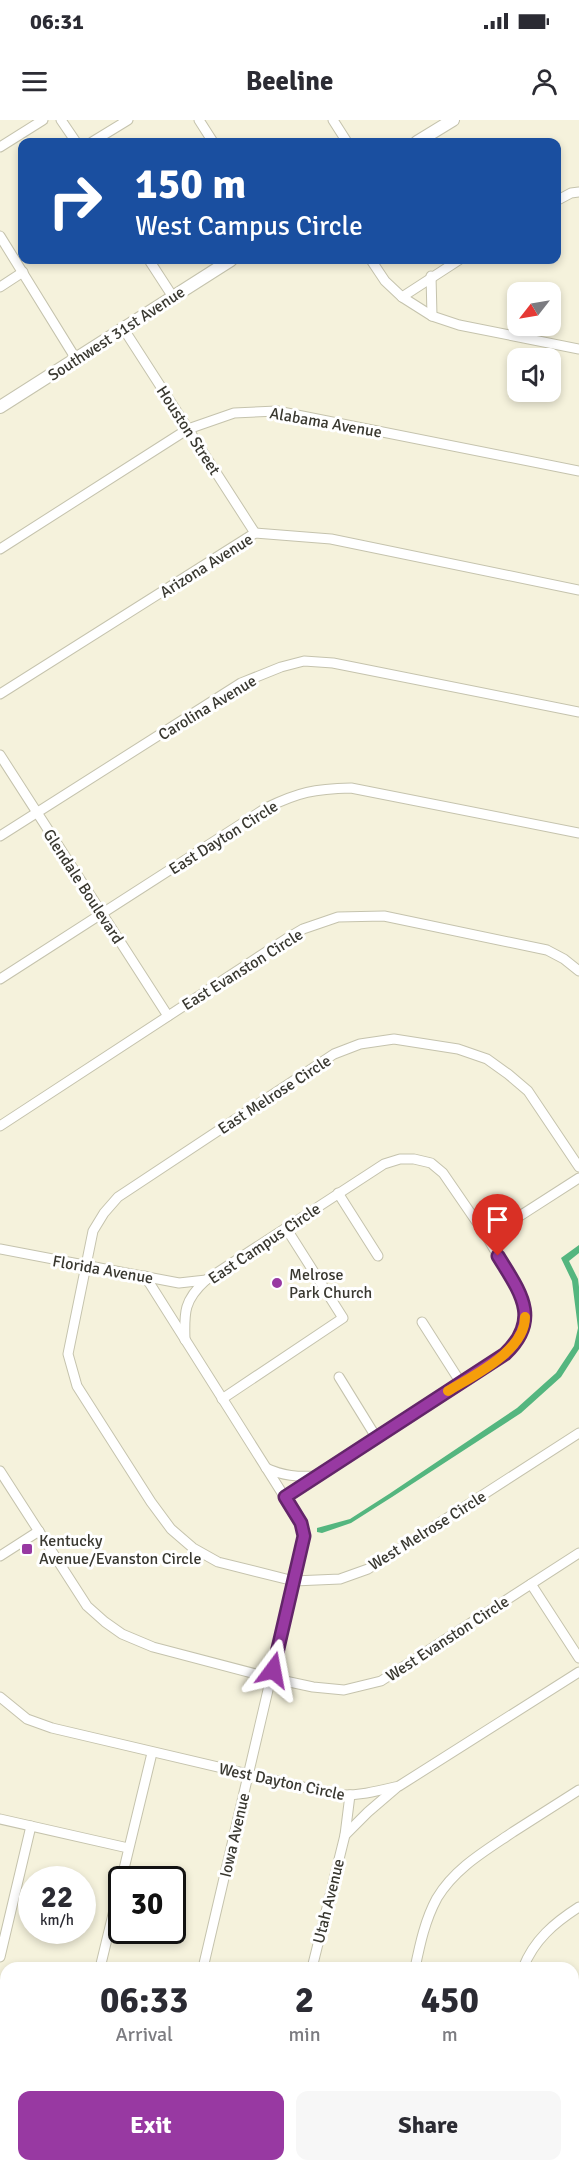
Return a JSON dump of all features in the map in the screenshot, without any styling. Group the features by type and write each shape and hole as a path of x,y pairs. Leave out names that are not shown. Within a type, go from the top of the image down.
{"main road":[{"path":"424,138 453,120"},
{"name":"Southwest 31st Avenue","path":"0,407 225,264"}],"street":[{"path":"0,147 43,120"},
{"path":"62,120 73,138"},
{"path":"99,138 128,120"},
{"path":"198,120 210,138"},
{"path":"333,120 344,138"},
{"path":"561,198 579,192"},
{"path":"0,236 76,359"},
{"path":"152,264 173,297"},
{"path":"374,264 385,281 402,297 432,316 459,325 579,349"},
{"path":"402,297 452,264"},
{"path":"0,287 23,272"},
{"path":"431,276 432,316"},
{"name":"Houston Street","path":"123,328 255,532"},
{"name":"Alabama Avenue","path":"0,549 188,429 234,413 277,411 579,471"},
{"name":"Arizona Avenue","path":"0,694 255,532 331,538 579,590"},
{"name":"Carolina Avenue","path":"0,836 242,683 281,667 304,661 333,663 579,712"},
{"name":"Glendale Boulevard","path":"0,755 168,1016"},
{"name":"East Dayton Circle","path":"0,980 266,808 293,794 323,789 351,788 579,832"},
{"name":"East Evanston Circle","path":"0,1126 286,939 338,917 384,916 522,944 547,950 564,959 579,971"},
{"name":"East Melrose Circle","path":"72,1372 68,1354 85,1267 93,1231 104,1213 118,1197 334,1054 360,1044 394,1039 458,1049 487,1059 528,1091 579,1167"},
{"name":"East Campus Circle","path":"185,1340 184,1319 187,1303 206,1280 338,1193 392,1161 414,1159 431,1163 449,1180 487,1238"},
{"path":"145,1276 285,1497 514,1346 520,1338 525,1322 525,1307 520,1293 487,1238 579,1178"},
{"path":"338,1193 378,1256"},
{"path":"222,1399 343,1318 286,1228"},
{"name":"Florida Avenue","path":"0,1249 85,1267 179,1283 206,1280"},
{"path":"422,1322 461,1383"},
{"name":"West Melrose Circle","path":"72,1372 84,1396 151,1502 171,1529 192,1548 218,1562 294,1581 340,1579 368,1569 579,1434"},
{"path":"339,1377 376,1437"},
{"path":"266,1468 296,1477 316,1476"},
{"path":"0,1471 39,1531 0,1556"},
{"name":"Iowa Avenue","path":"204,1962 304,1536 301,1523 285,1497"},
{"name":"West Evanston Circle","path":"39,1531 87,1605 122,1634 153,1647 271,1678 313,1687 344,1690 381,1681 579,1553"},
{"path":"531,1584 579,1658"},
{"name":"West Dayton Circle","path":"0,1697 27,1719 52,1728 248,1775 337,1795 350,1795 369,1794 399,1786 579,1672"},
{"path":"101,1962 152,1753"},
{"path":"345,1835 399,1786"},
{"path":"416,1962 422,1935 437,1898 452,1878 471,1860 579,1790"},
{"name":"Utah Avenue","path":"313,1962 345,1835 350,1795"},
{"path":"0,1819 128,1848"},
{"path":"0,1957 4,1921 32,1826"},
{"path":"526,1962 540,1938 556,1922 579,1907"}],"shaded area":[{"path":"579,1245 579,1253 569,1261 578,1279 579,1287 579,1349 561,1377 521,1413 392,1497 351,1523 322,1533 317,1532 317,1528 350,1519 389,1494 517,1408 556,1373 574,1346 578,1328 572,1281 561,1258"}],"slow traffic":[{"path":"448,1391 514,1346 520,1338 525,1317"}],"place":[{"name":"Melrose Park Church","path":"277,1283"},
{"name":"Kentucky Avenue/Evanston Circle","path":"27,1549"}],"route":[{"path":"273,1670 304,1536 301,1523 285,1497 514,1346 520,1338 525,1322 525,1307 520,1293 498,1256"}]}
